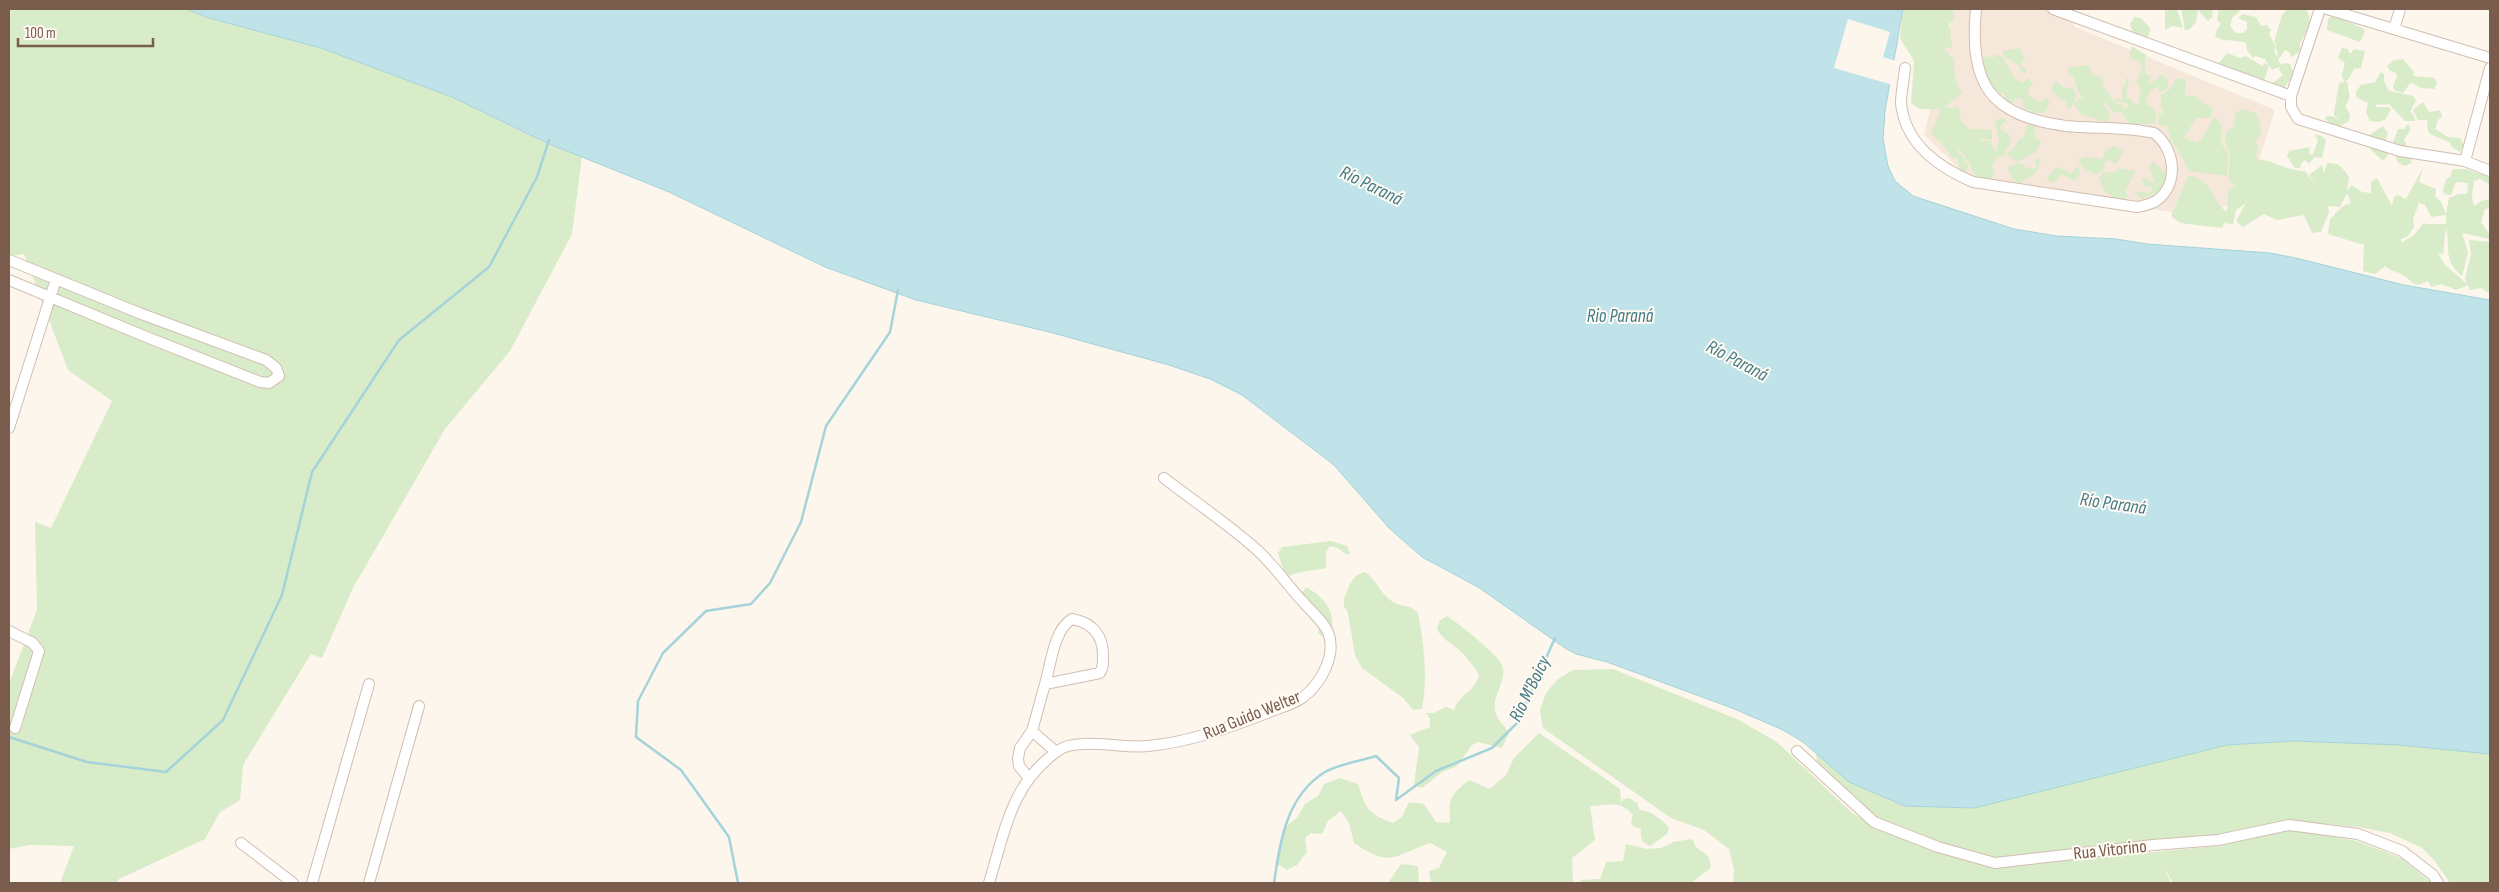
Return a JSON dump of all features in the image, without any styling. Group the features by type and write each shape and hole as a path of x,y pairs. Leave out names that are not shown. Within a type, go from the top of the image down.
{"street":[{"path":"1905,68 1901,102 1905,122 1921,150 1958,176 1973,182 2137,208 2155,202 2163,194 2171,174 2171,154 2164,140 2154,133 2046,122 2014,112 2002,104 1989,91 1975,61 1976,9"},
{"path":"2053,9 2291,96"},
{"path":"2320,9 2291,96 2291,107 2298,119 2400,151 2465,161 2490,171"},
{"path":"2327,9 2490,58"},
{"path":"2394,29 2400,9"},
{"path":"2465,161 2490,68"},
{"path":"9,260 266,360 276,368 279,376 269,383 260,382 9,280"},
{"path":"9,428 56,279"},
{"name":"Rua Guido Welter","path":"990,883 1010,813 1028,778 1056,752 1068,746 1146,747 1212,734 1301,698 1316,685 1325,669 1330,655 1331,642 1322,623 1256,550 1164,478"},
{"path":"1028,778 1019,766 1020,748 1032,731 1045,684 1060,632 1065,623 1072,619 1079,620 1097,632 1102,638 1103,647 1102,670 1100,673 1045,684"},
{"path":"9,631 34,643 39,651 15,728"},
{"path":"312,883 369,684"},
{"path":"369,883 419,706"},
{"path":"1032,731 1056,752"},
{"name":"Rua Vitorino","path":"1797,751 1874,822 1938,847 1995,863 2154,845 2218,840 2289,826 2358,834 2402,851 2433,875 2438,883"},
{"path":"241,843 293,883"}],"shaded area":[{"path":"1954,9 2072,9 2073,26 2275,110 2245,204 2172,212 1973,182 1924,135"}],"green space":[{"path":"9,9 186,9 209,18 321,48 452,97 547,143 582,156 572,234 510,351 445,429 353,588 322,658 311,654 243,765 240,800 220,812 205,839 119,879 117,883 60,883 74,846 31,845 9,849 9,684 37,610 35,522 51,528 112,401 68,370 24,254 9,256"},
{"path":"1903,9 1953,9 1954,19 1949,24 1952,48 1945,47 1945,51 1954,59 1955,77 1962,93 1944,108 1959,107 1961,121 1970,129 1992,130 1992,140 1981,139 1980,141 1990,141 1996,153 1999,140 1995,125 1998,119 2005,118 2007,122 2003,122 2000,128 2012,140 2003,156 1997,157 1992,167 1995,174 1989,181 1975,175 1970,162 1966,161 1966,157 1957,148 1959,154 1965,158 1964,161 1969,165 1965,173 1960,170 1957,158 1952,158 1940,141 1941,138 1939,141 1931,134 1941,109 1920,109 1911,103 1914,61 1900,38"},
{"path":"2165,9 2177,9 2183,28 2172,26 2165,30"},
{"path":"2181,9 2213,9 2212,17 2208,21 2198,10 2196,22 2189,30 2185,30"},
{"path":"2219,9 2239,9 2230,25 2235,33 2243,33 2247,29 2247,22 2238,18 2243,14 2256,17 2261,26 2267,25 2271,30 2269,34 2276,47 2274,51 2278,59 2276,44 2274,42 2282,15 2287,9 2306,9 2309,23 2300,43 2300,51 2292,57 2285,50 2278,60 2281,65 2285,63 2290,64 2294,74 2282,91 2270,85 2283,75 2279,70 2280,67 2272,70 2265,59 2255,56 2253,58 2247,50 2246,43 2215,36 2221,24 2217,20"},
{"path":"2333,15 2364,29 2365,32 2360,42 2327,30 2328,19"},
{"path":"2134,17 2141,18 2151,29 2148,37 2143,40 2133,34 2130,24"},
{"path":"2132,46 2149,57 2145,56 2145,74 2151,76 2149,84 2160,75 2164,76 2168,82 2168,88 2160,92 2157,87 2148,96 2146,104 2155,109 2157,117 2155,123 2130,125 2122,112 2114,113 2106,103 2104,106 2111,114 2107,122 2082,115 2073,103 2083,97 2078,92 2073,76 2067,68 2089,65 2092,74 2103,78 2102,84 2114,102 2122,105 2123,108 2128,107 2128,104 2115,101 2115,98 2123,100 2122,88 2126,84 2126,77 2129,81 2126,96 2138,106 2141,89 2136,82 2143,67 2138,60 2132,60 2130,54"},
{"path":"2020,48 2025,59 2020,65 2026,69 2026,73 2021,72 2019,65 2003,56 2003,51"},
{"path":"2342,48 2348,49 2350,54 2354,49 2365,51 2361,68 2354,69 2348,80 2344,82 2342,75 2345,63 2338,58"},
{"path":"2227,53 2240,58 2246,56 2262,66 2265,63 2269,66 2264,81 2220,66 2219,63"},
{"path":"1995,54 2002,56 2015,79 2022,83 2029,78 2033,84 2027,91 2034,100 2041,101 2047,98 2050,104 2044,113 2033,113 2024,108 2022,99 2015,99 2011,106 2008,105 2004,94 1994,89 1986,76 1981,60 1986,56 1994,58"},
{"path":"2403,59 2414,72 2413,76 2435,78 2437,84 2434,89 2421,88 2411,82 2403,93 2394,90 2396,73 2389,70 2387,66 2394,60"},
{"path":"2381,72 2384,74 2384,81 2389,91 2413,96 2416,100 2410,112 2414,115 2415,121 2405,121 2389,104 2375,105 2376,107 2388,107 2391,109 2386,119 2380,122 2370,121 2366,112 2368,103 2356,97 2356,91 2361,85 2375,82"},
{"path":"2176,78 2186,80 2185,96 2195,96 2213,109 2210,118 2196,118 2184,137 2196,143 2202,139 2214,117 2222,125 2221,143 2228,153 2227,176 2188,171 2170,138 2167,126 2158,125 2159,113 2164,114 2161,106 2161,95 2170,89"},
{"path":"2055,80 2064,88 2072,87 2076,94 2072,107 2068,108 2065,101 2061,100 2051,90"},
{"path":"2348,82 2350,96 2345,106 2350,115 2349,121 2337,128 2325,117 2331,116 2339,119 2334,115 2334,112 2339,83"},
{"path":"2423,102 2429,112 2440,110 2442,117 2438,120 2435,129 2448,137 2460,138 2464,145 2460,152 2452,147 2449,142 2430,134 2427,120 2418,120 2413,110"},
{"path":"2245,109 2257,114 2262,132 2254,144 2259,145 2255,159 2305,171 2316,187 2309,175 2322,165 2324,173 2327,163 2338,165 2347,174 2349,177 2347,191 2352,185 2362,192 2371,193 2371,182 2377,178 2392,206 2394,197 2398,195 2406,199 2423,168 2419,182 2436,189 2435,196 2441,202 2446,214 2449,198 2459,194 2467,194 2468,183 2456,182 2451,195 2444,194 2443,189 2446,179 2451,176 2451,172 2454,169 2466,169 2490,175 2490,185 2480,179 2474,181 2472,197 2475,206 2481,201 2490,199 2490,208 2485,209 2481,222 2490,235 2490,239 2462,233 2468,253 2462,276 2449,259 2446,227 2443,254 2438,253 2445,265 2467,284 2465,278 2471,254 2469,240 2490,242 2490,294 2481,288 2470,290 2468,285 2456,290 2442,284 2431,287 2428,281 2414,284 2403,275 2385,266 2375,274 2363,271 2364,245 2328,234 2330,219 2343,206 2351,203 2347,193 2340,207 2328,206 2329,212 2321,232 2312,233 2304,215 2277,220 2264,214 2243,227 2236,221 2246,203 2236,210 2233,225 2225,222 2222,228 2180,223 2171,216 2188,176 2202,180 2217,202 2227,212 2228,190 2236,185 2229,181 2230,152 2225,140 2227,131 2234,127 2235,113","holes":["2419,203 2425,205 2431,217 2446,215 2446,224 2423,224 2413,236 2401,243 2401,239 2408,236 2414,227 2413,219"]},
{"path":"2036,123 2034,137 2042,142 2035,152 2017,162 2007,154 2014,148 2019,139 2023,138 2027,125"},
{"path":"2408,124 2411,129 2404,140 2412,159 2411,163 2405,166 2398,163 2392,145 2398,129 2404,129"},
{"path":"2383,126 2388,133 2384,144 2388,155 2383,161 2371,150 2369,135"},
{"path":"2315,134 2322,136 2326,140 2322,158 2315,157 2308,164 2306,160 2302,162 2300,168 2295,168 2287,156 2289,151 2309,147 2310,155 2313,154 2318,141"},
{"path":"2115,146 2123,151 2116,164 2109,160 2104,163 2105,169 2095,175 2082,167 2078,160 2086,157 2102,159 2106,150"},
{"path":"2038,158 2041,161 2035,173 2019,184 2013,179 2008,170 2009,166 2021,163 2025,167 2035,169 2037,163 2033,161"},
{"path":"2153,161 2167,175 2164,187 2161,186 2158,192 2142,199 2135,194 2138,191 2148,193 2152,191 2152,187 2145,186 2141,181 2144,177 2155,183 2149,168"},
{"path":"2078,166 2080,175 2074,181 2061,174 2054,183 2049,181 2047,177 2055,168 2059,167 2072,173"},
{"path":"2119,168 2136,171 2125,191 2128,196 2122,200 2113,199 2110,194 2104,192 2099,177 2104,172 2114,173"},
{"path":"1331,541 1347,546 1350,553 1347,555 1338,548 1330,546 1326,552 1326,568 1290,576 1284,572 1278,553 1282,547"},
{"path":"1365,572 1389,599 1418,613 1425,661 1422,709 1413,710 1403,698 1362,668 1355,655 1348,613 1344,606 1344,598 1351,582 1357,575"},
{"path":"1306,587 1319,596 1331,614 1332,630 1330,639 1324,638 1318,633 1320,622 1301,595"},
{"path":"1447,616 1478,640 1500,662 1503,674 1496,696 1495,708 1498,719 1509,733 1502,748 1478,742 1472,745 1457,766 1442,772 1422,788 1414,785 1419,747 1410,735 1430,727 1430,719 1426,713 1433,713 1446,707 1454,710 1460,700 1475,685 1479,675 1464,655 1444,638 1437,629 1440,620"},
{"path":"1613,669 1737,719 1777,742 1852,813 1881,830 1939,853 1996,867 2218,846 2289,829 2357,841 2401,858 2432,883 2173,883 2163,866 2171,883 1733,883 1734,869 1729,849 1704,830 1671,818 1543,728 1540,710 1546,693 1558,679 1573,670"},
{"path":"1539,733 1620,789 1621,803 1623,799 1629,798 1637,803 1640,810 1660,819 1669,828 1667,834 1650,846 1643,841 1641,829 1633,826 1631,822 1633,815 1629,810 1614,804 1590,806 1595,840 1572,858 1573,883 1431,883 1429,871 1439,868 1447,852 1430,843 1392,857 1376,855 1354,843 1349,823 1341,811 1328,821 1322,834 1311,833 1305,838 1307,852 1297,865 1287,870 1277,864 1285,827 1297,818 1305,804 1318,796 1324,784 1340,778 1358,784 1369,810 1378,817 1393,823 1402,817 1409,802 1424,804 1436,822 1450,823 1450,803 1457,790 1469,780 1490,789 1506,775 1514,758"},
{"path":"2294,741 2400,745 2490,754 2490,883 2450,883 2434,860 2422,848 2390,833 2358,827 2288,820 2218,836 1996,859 1939,843 1877,818 1817,762 1816,753 1849,782 1905,806 1974,808 2227,745"},
{"path":"1692,839 1696,847 1709,857 1711,868 1691,883 1580,883 1581,880 1600,879 1606,862 1623,861 1626,844 1647,849 1661,848 1673,842"},
{"path":"1401,864 1418,866 1419,883 1388,883"}],"water":[{"name":"Rio Paraná","path":"186,9 1903,9 1885,111 1883,139 1888,166 1895,181 1913,196 2014,229 2057,236 2116,239 2147,244 2270,253 2404,285 2490,300 2490,754 2400,745 2294,741 2227,745 1974,808 1905,806 1849,782 1803,742 1783,730 1732,708 1607,662 1576,654 1565,648 1478,587 1422,557 1389,528 1334,465 1242,395 1210,379 1169,365 1053,333 916,300 825,267 669,192 547,143 452,97 321,48 209,18"}],"pier":[{"path":"1848,19 1890,32 1883,57 1896,61 1893,85 1834,68"}],"waterway":[{"path":"9,737 87,762 166,772 223,720 282,595 312,472 399,340 489,267 537,177 549,140"},
{"path":"738,883 729,837 681,770 636,737 638,701 663,653 706,611 751,604 770,583 801,522 826,426 890,332 898,290"},
{"name":"Rio M'Boicy","path":"1274,883 1282,836 1287,821 1301,794 1312,782 1331,769 1376,756 1399,778 1396,800 1436,771 1492,748 1517,723 1555,638"}],"water label":[{"name":"Río Paraná","path":"1371,186"},
{"name":"Río Paraná","path":"1737,361"},
{"name":"Río Paraná","path":"2113,504"}]}
